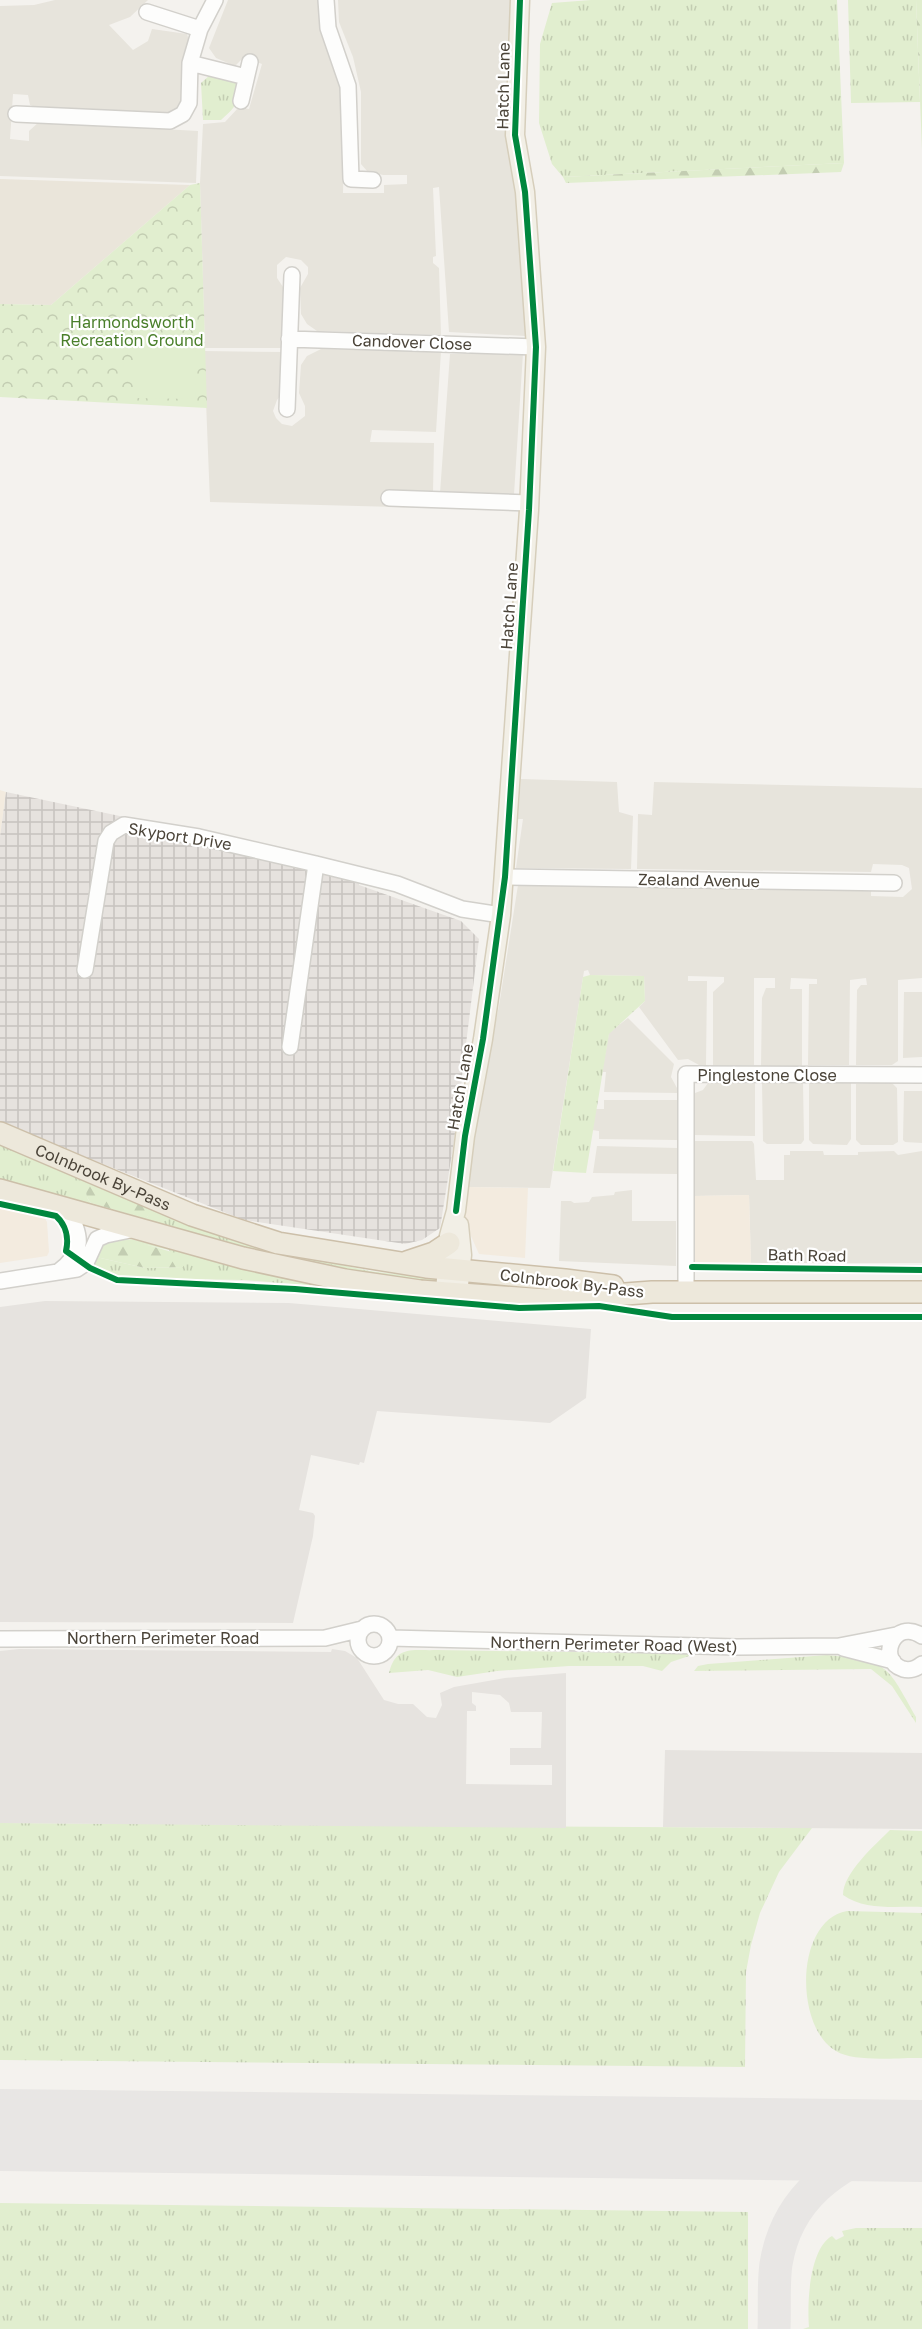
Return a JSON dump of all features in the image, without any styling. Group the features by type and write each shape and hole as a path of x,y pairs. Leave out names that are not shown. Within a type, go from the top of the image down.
{"highway":[{"name":"Colnbrook By-Pass","path":"0,1133 192,1215 256,1238 401,1263 565,1280 652,1292"},
{"name":"Colnbrook By-Pass","path":"0,1190 243,1258 345,1280 452,1294 546,1300 652,1292"},
{"path":"401,1263 425,1257 449,1243"},
{"path":"652,1292 922,1292"}],"main road":[{"name":"Hatch Lane","path":"452,1294 454,1270 449,1243 456,1211 465,1136 483,1039 505,877 529,502 536,347 525,192 515,135 520,0"},
{"name":"Hatch Lane","path":"454,1270 462,1255 456,1211"}],"street":[{"path":"16,114 171,121 183,114 189,103 190,63 201,29 215,0"},
{"path":"326,0 328,28 348,86 351,179 374,180"},
{"path":"147,12 201,29"},
{"path":"190,63 248,69 241,101"},
{"path":"287,409 292,275"},
{"name":"Candover Close","path":"289,339 536,347"},
{"path":"389,498 529,502"},
{"name":"Skyport Drive","path":"85,970 106,841 111,833 124,825 199,837 316,864 397,884 462,909 501,915"},
{"path":"290,1047 316,864"},
{"name":"Zealand Avenue","path":"505,877 894,883"},
{"name":"Pinglestone Close","path":"686,1291 686,1074 922,1075"},
{"path":"58,1272 74,1257 79,1242 78,1229 67,1209"},
{"path":"0,1281 77,1269 84,1265 95,1241 101,1237 140,1228"},
{"path":"373,1624 379,1624 384,1628 390,1638 386,1650 375,1656 364,1652 360,1647 358,1635 362,1629 373,1624"},
{"name":"Northern Perimeter Road","path":"0,1639 325,1638 362,1629"},
{"name":"Northern Perimeter Road (West)","path":"390,1638 736,1647 839,1646 911,1630 922,1636"},
{"path":"892,1661 890,1647 896,1635"},
{"name":"Northern Perimeter Road","path":"325,1638 360,1647"},
{"name":"Northern Perimeter Road (West)","path":"839,1646 892,1661 905,1669 913,1669 922,1664"}],"shaded area":[{"path":"55,0 148,0 130,17 109,25 133,50 148,41 152,29 187,34 191,47 181,75 181,82 185,83 184,106 171,114 38,108 30,105 28,95 13,94 10,139 29,141 29,131 39,122 198,131 196,183 0,176 0,6 34,5"},
{"path":"228,0 323,0 345,95 343,193 384,193 384,185 407,184 407,175 383,175 367,171 361,164 361,92 353,57 339,22 338,0 512,0 506,61 509,142 525,244 525,336 449,332 439,187 433,188 436,256 433,257 433,263 439,268 441,335 317,331 307,324 301,314 300,288 308,274 308,267 301,260 286,257 277,265 277,278 285,290 283,348 205,348 200,183 203,124 225,122 239,107 249,109 262,64 244,57 235,66 216,58 209,48"},
{"path":"0,179 190,185 51,305 0,304"},
{"path":"321,349 441,351 436,432 372,430 370,442 434,443 433,492 440,493 450,354 523,353 513,510 210,502 204,351 283,352 283,393 277,400 273,411 282,424 292,426 305,416 305,406 299,393 301,365 307,356"},
{"path":"521,779 617,782 619,812 633,816 631,869 516,868 523,819 518,819"},
{"path":"654,782 922,788 922,978 898,980 898,1061 892,1065 856,1065 857,990 861,985 867,985 866,978 850,980 849,1065 808,1065 809,984 817,984 817,979 791,978 790,989 802,989 802,1066 761,1066 762,998 766,988 775,988 775,978 754,978 754,1065 713,1065 713,992 724,982 724,977 688,976 688,981 707,981 706,1065 699,1065 688,1059 678,1060 639,1007 645,1001 644,976 590,975 588,970 584,971 550,1188 467,1187 482,1084 499,1006 518,885 871,889 871,896 903,897 912,889 909,868 902,865 873,864 871,872 637,869 638,814 652,815"},
{"path":"0,790 6,792 0,837"},
{"path":"6,792 362,867 359,885 461,921 479,939 454,1141 440,1228 422,1240 405,1244 244,1220 0,1123 0,837"},
{"path":"904,992 922,992 922,1057 903,1058"},
{"path":"628,1018 674,1064 671,1077 677,1093 604,1092 606,1072 602,1072 609,1033"},
{"path":"755,1082 755,1136 694,1135 695,1093 703,1090 708,1083"},
{"path":"851,1082 851,1139 847,1145 813,1144 809,1140 809,1083"},
{"path":"891,1082 897,1088 898,1142 893,1145 861,1145 856,1140 856,1084"},
{"path":"762,1083 803,1083 804,1140 801,1144 767,1144 763,1141"},
{"path":"904,1091 922,1091 922,1143 903,1140"},
{"path":"604,1100 677,1100 677,1140 599,1139 599,1131 592,1130 596,1109 604,1109"},
{"path":"693,1141 752,1141 756,1180 784,1180 784,1155 790,1155 790,1151 823,1151 824,1155 858,1155 858,1152 894,1151 898,1155 922,1151 922,1263 751,1263 749,1195 694,1196"},
{"path":"597,1146 677,1148 677,1174 593,1173"},
{"path":"467,1187 528,1188 525,1258 479,1254 467,1227 465,1215"},
{"path":"632,1190 632,1221 676,1221 676,1266 559,1261 561,1201 589,1202 592,1197 614,1195 615,1192"},
{"path":"749,1195 751,1263 694,1265 694,1196"},
{"path":"0,1207 44,1217 47,1222 49,1252 47,1256 0,1263"},
{"path":"45,1301 289,1303 591,1329 586,1398 550,1423 377,1411 364,1463 360,1462 359,1465 311,1455 299,1510 313,1513 315,1516 313,1536 293,1623 0,1622 0,1307"},
{"path":"19,1649 331,1652 332,1649 345,1651 357,1658 384,1700 398,1704 413,1704 427,1717 436,1718 442,1705 440,1693 454,1687 505,1678 566,1673 566,1828 0,1823 0,1651","holes":["472,1692 500,1695 509,1703 511,1712 542,1712 541,1748 510,1748 510,1765 552,1765 552,1785 466,1784 467,1711 476,1711 476,1706 472,1703"]},
{"path":"665,1750 922,1753 922,1829 663,1827"}],"green space":[{"path":"591,0 837,0 844,163 563,177 552,164 539,123 540,44 552,3"},
{"path":"848,0 916,0 920,102 851,103"},
{"path":"916,0 922,0 922,150"},
{"path":"210,75 237,83 239,89 238,100 221,120 203,120 201,83"},
{"path":"844,163 841,172 566,183 563,177"},
{"name":"Harmondsworth Recreation Ground","path":"200,183 207,408 0,397 0,304 51,305 190,185"},
{"path":"134,332 196,333 195,399 134,398"},
{"path":"590,975 644,976 645,1001 609,1034 586,1173 553,1171 583,977"},
{"path":"0,1140 93,1179 87,1194 91,1203 146,1219 153,1207 299,1256 370,1271 442,1280 438,1283 303,1264 0,1181"},
{"path":"93,1179 154,1207 146,1219 91,1203 86,1191"},
{"path":"123,1238 179,1254 185,1261 183,1267 145,1268 96,1257 103,1246"},
{"path":"130,1239 352,1289 244,1280 121,1278 91,1267 96,1257 145,1268 183,1267 169,1250 129,1241"},
{"path":"406,1651 695,1654 671,1662 662,1671 643,1666 569,1666 497,1671 457,1677 428,1670 389,1673 396,1658"},
{"path":"827,1655 863,1659 884,1668 898,1686 916,1717 916,1723 892,1686 871,1669 694,1671 698,1666 708,1664"},
{"path":"0,1823 812,1828 779,1872 760,1913 751,1945 746,1972 745,2067 0,2060"},
{"path":"890,1830 922,1831 922,1907 871,1906 843,1895 844,1887 854,1869"},
{"path":"847,1911 922,1913 922,2058 866,2058 844,2055 822,2038 813,2020 807,1999 806,1975 810,1953 817,1933 830,1919"},
{"path":"0,2203 748,2212 748,2329 0,2329"},
{"path":"856,2228 922,2228 922,2329 803,2329 809,2327 809,2292 818,2252 832,2236 836,2240 844,2236 842,2231"}],"taxiway":[{"path":"774,2329 776,2264 782,2240 791,2220 817,2186 852,2161 894,2141"}],"runway":[{"path":"0,2130 922,2141"}],"cycle path":[{"path":"456,1211 465,1136 483,1039 505,877 529,510 536,347 525,192 515,135 520,0"},
{"path":"0,1204 56,1216 66,1232 66,1251 90,1268 117,1280 295,1289 519,1308 599,1306 672,1317 922,1317"},
{"name":"Bath Road","path":"692,1267 922,1270"}]}
